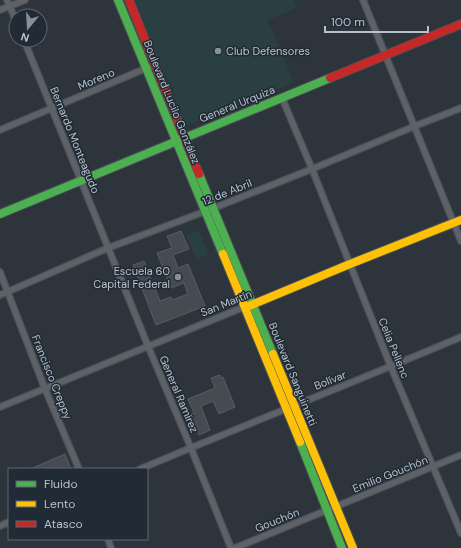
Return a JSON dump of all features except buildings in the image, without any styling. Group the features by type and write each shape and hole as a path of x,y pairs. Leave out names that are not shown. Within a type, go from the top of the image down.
{"main road":[{"name":"Boulevard Lucilo González","path":"118,0 205,212"},
{"name":"Boulevard Lucilo González","path":"129,0 214,208"},
{"name":"General Urquiza","path":"0,214 385,54 461,24"},
{"name":"Boulevard Sanguinetti","path":"214,208 248,306"},
{"name":"Boulevard Sanguinetti","path":"205,212 248,306 290,407 336,507 353,548"},
{"name":"San Martín","path":"248,306 457,221"},
{"name":"Boulevard Sanguinetti","path":"290,407 326,511 342,548"}],"street":[{"path":"7,0 10,6"},
{"path":"0,10 25,0"},
{"path":"363,0 415,126 457,221 461,240"},
{"name":"Bernardo Monteagudo","path":"27,48 108,248"},
{"name":"Moreno","path":"0,130 155,64"},
{"name":"Celia Pellenc","path":"282,98 391,367 461,533"},
{"name":"12 de Abril","path":"0,295 108,248 205,212 461,108"},
{"name":"General Ramírez","path":"108,248 231,548"},
{"name":"Francisco Creppy","path":"0,272 45,389 79,468"},
{"name":"San Martín","path":"0,407 248,306"},
{"name":"Bolívar","path":"142,468 461,337"},
{"name":"Emilio Gouchón","path":"326,511 461,455"},
{"name":"Gouchón","path":"235,548 326,511"}],"green space":[{"name":"Club Defensores","path":"135,0 294,0 297,8 268,20 294,83 186,126"},
{"path":"199,230 208,254 196,259 186,235"}],"traffic: fast":[{"path":"118,0 223,254"},
{"path":"0,214 330,78"},
{"path":"199,174 273,354"},
{"path":"300,442 342,548"}],"traffic: slow":[{"path":"249,306 461,220"},
{"path":"223,254 300,442"},
{"path":"273,354 353,548"}],"traffic: jam":[{"path":"129,0 199,174"},
{"path":"330,78 461,24"}],"place":[{"name":"Club Defensores","path":"218,51"},
{"name":"Escuela 60 Capital Federal","path":"178,277"}]}
